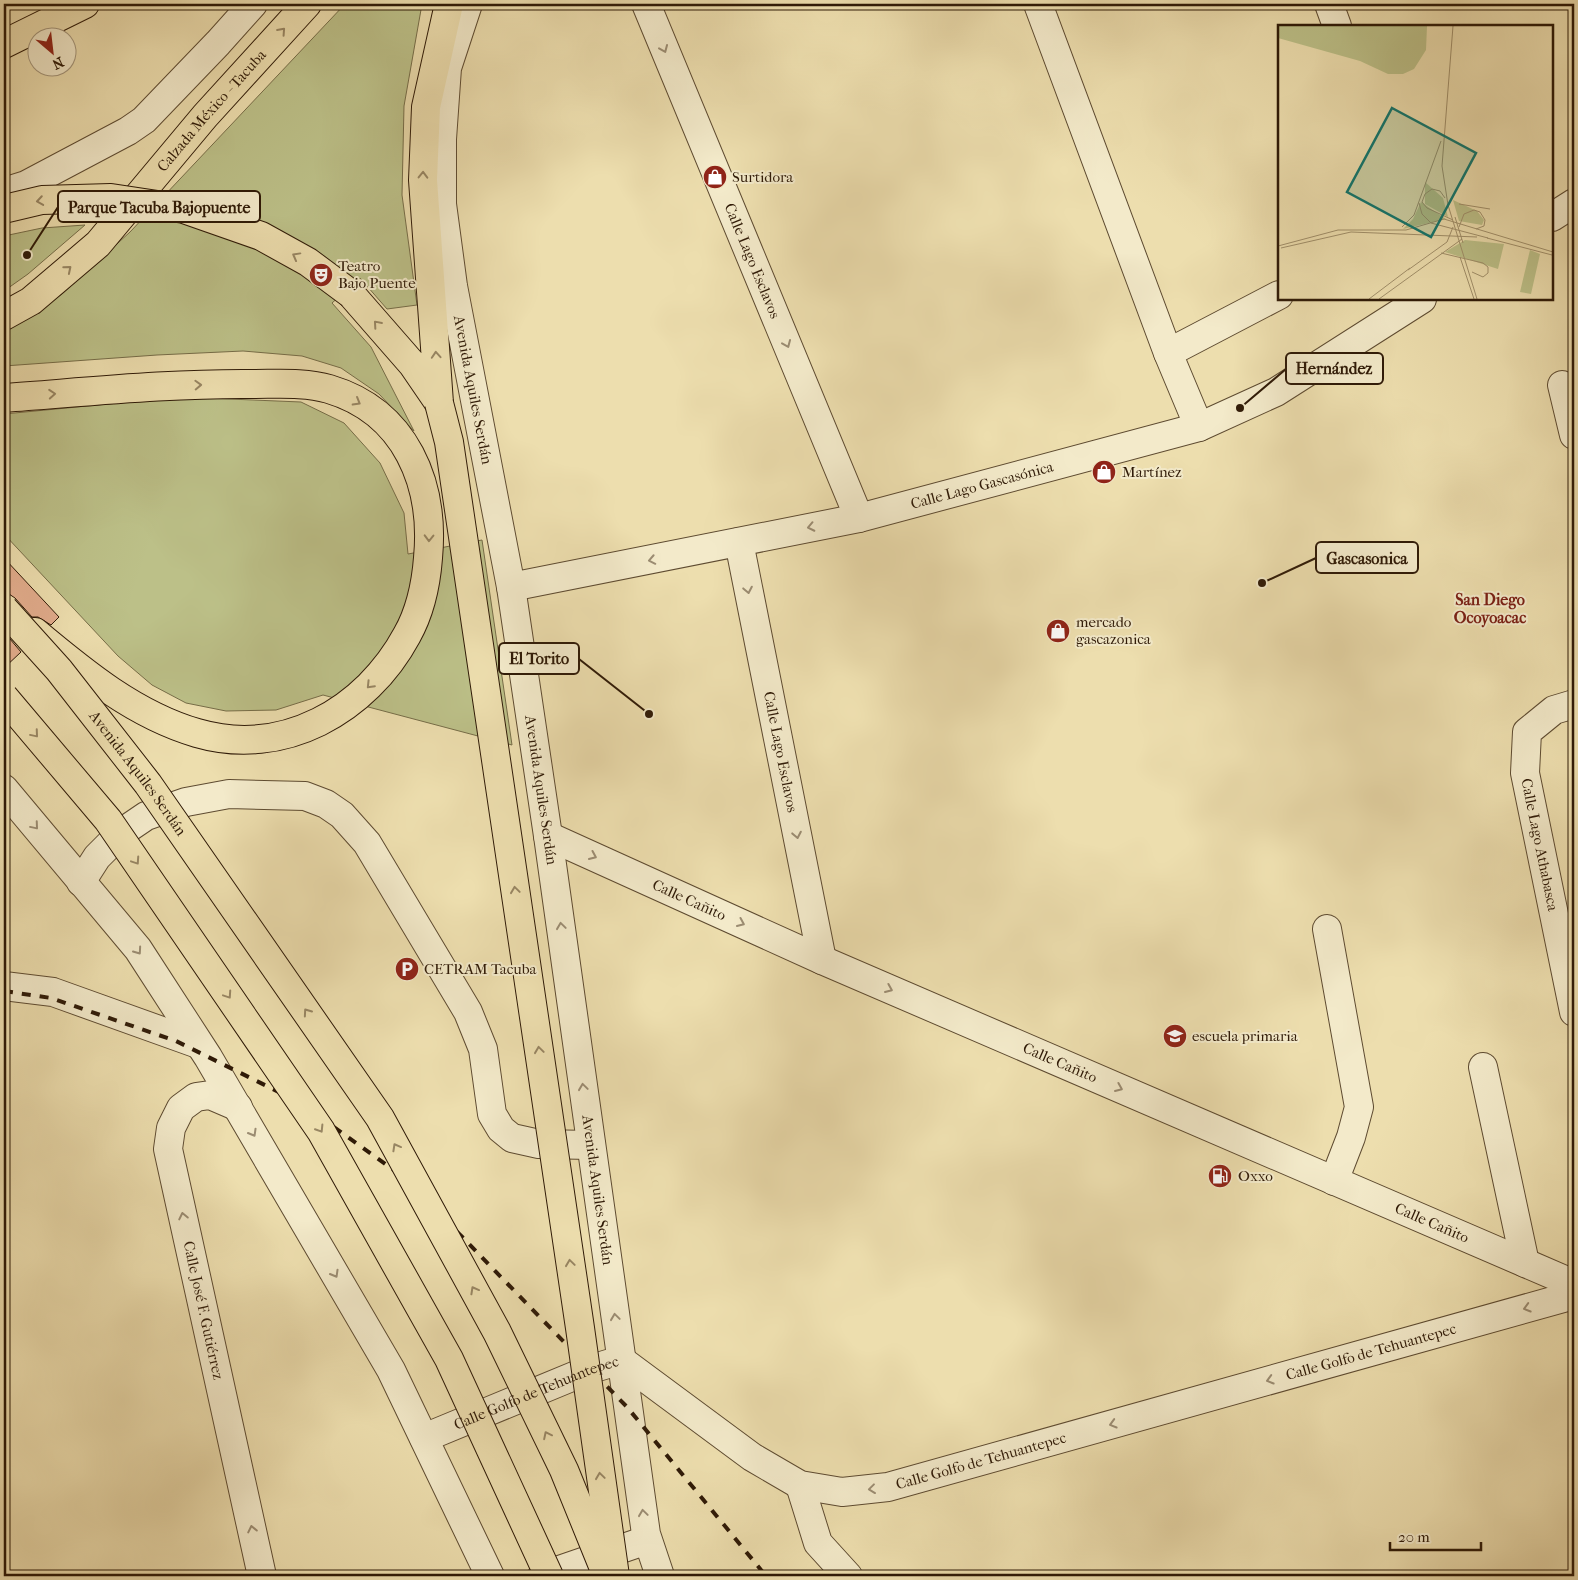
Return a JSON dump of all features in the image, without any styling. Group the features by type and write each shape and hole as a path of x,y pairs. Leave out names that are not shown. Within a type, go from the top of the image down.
{"main road":[{"path":"4,44 85,4"},
{"name":"Calzada México - Tacuba","path":"4,316 31,300 98,244 206,116 307,4"},
{"path":"449,4 426,107 423,180 439,403 449,442 579,1319 614,1576"},
{"path":"4,209 42,200 111,198 184,209 261,236 308,262 351,294 412,365 439,403"},
{"path":"4,398 149,388 246,384 298,385 327,388 363,405 379,417 397,435 420,473 427,498 430,523 427,575 419,606 408,634 392,658 375,680 358,697 339,711 299,730 269,738 244,740 222,738 200,734 158,720 116,695 4,607"},
{"name":"Avenida Aquiles Serdán","path":"4,607 59,670 148,784 380,1118 497,1332 564,1470 607,1576"},
{"path":"4,697 108,820 321,1131 449,1359 549,1576"}],"street":[{"path":"4,192 26,186 128,131 144,120 253,4"},
{"name":"Avenida Aquiles Serdán","path":"468,4 447,68 442,139 442,204 452,286 512,587 647,1540 660,1576"},
{"name":"Calle Lago Esclavos","path":"646,4 859,518"},
{"path":"1038,4 1168,353 1200,427"},
{"path":"1328,4 1337,25"},
{"path":"1553,216 1574,203"},
{"path":"1168,353 1278,296"},
{"name":"Calle Lago Gascasónica","path":"512,587 859,518 1200,427 1276,392 1420,300"},
{"path":"1562,385 1574,435"},
{"name":"Calle Lago Esclavos","path":"739,542 822,960"},
{"name":"Calle Lago Athabasca","path":"1574,704 1554,710 1527,732 1525,773 1574,1012"},
{"path":"4,789 138,949 208,1057 391,1370 490,1576"},
{"path":"81,882 97,857 121,833 146,816 186,802 238,794 305,796 326,804 342,815 367,843 468,1012 483,1049 492,1114 500,1129 512,1138 539,1144 591,1145"},
{"name":"Calle Cañito","path":"548,836 822,960 1574,1284"},
{"path":"1327,929 1359,1107 1351,1137 1334,1180"},
{"path":"4,986 53,992 198,1044"},
{"path":"1483,1067 1526,1263"},
{"name":"Calle José F. Gutiérrez","path":"238,1107 210,1095 196,1097 181,1108 170,1128 168,1149 262,1576"},
{"name":"Calle Golfo de Tehuantepec","path":"424,1438 591,1369 621,1360 752,1457 800,1485 842,1492 888,1487 1574,1295"},
{"path":"800,1485 818,1543 848,1576"},
{"path":"542,1576 647,1540"}],"green space":[{"path":"345,4 422,4 404,106 402,195 417,305 387,309 360,278 332,303 371,347 414,431 379,394 341,368 302,356 243,351 4,366 4,332 62,294 130,232"},
{"path":"85,225 28,274 4,291 4,236 42,228"},
{"path":"181,397 301,402 344,423 380,463 404,513 408,554 482,540 512,745 323,695 276,710 226,711 186,703 152,685 118,656 4,534 4,414"}],"building":[{"path":"4,558 59,617 51,625 38,617 32,617 15,598 9,594 4,594"},
{"path":"4,632 21,652 4,668"}],"railway":[{"path":"4,991 51,998 176,1041 299,1102 405,1178 627,1407 766,1576"}],"place":[{"name":"Surtidora","path":"715,177"},
{"name":"Parque Tacuba Bajopuente","path":"27,255"},
{"name":"Teatro Bajo Puente","path":"321,275"},
{"name":"Hernández","path":"1240,408"},
{"name":"Martínez","path":"1104,472"},
{"name":"Gascasonica","path":"1262,583"},
{"name":"mercado gascazonica","path":"1058,631"},
{"name":"El Torito","path":"649,714"},
{"name":"CETRAM Tacuba","path":"407,969"},
{"name":"escuela primaria","path":"1175,1036"},
{"name":"Oxxo","path":"1220,1176"}],"district":[{"name":"San Diego Ocoyoacac","path":"1490,608"}]}
